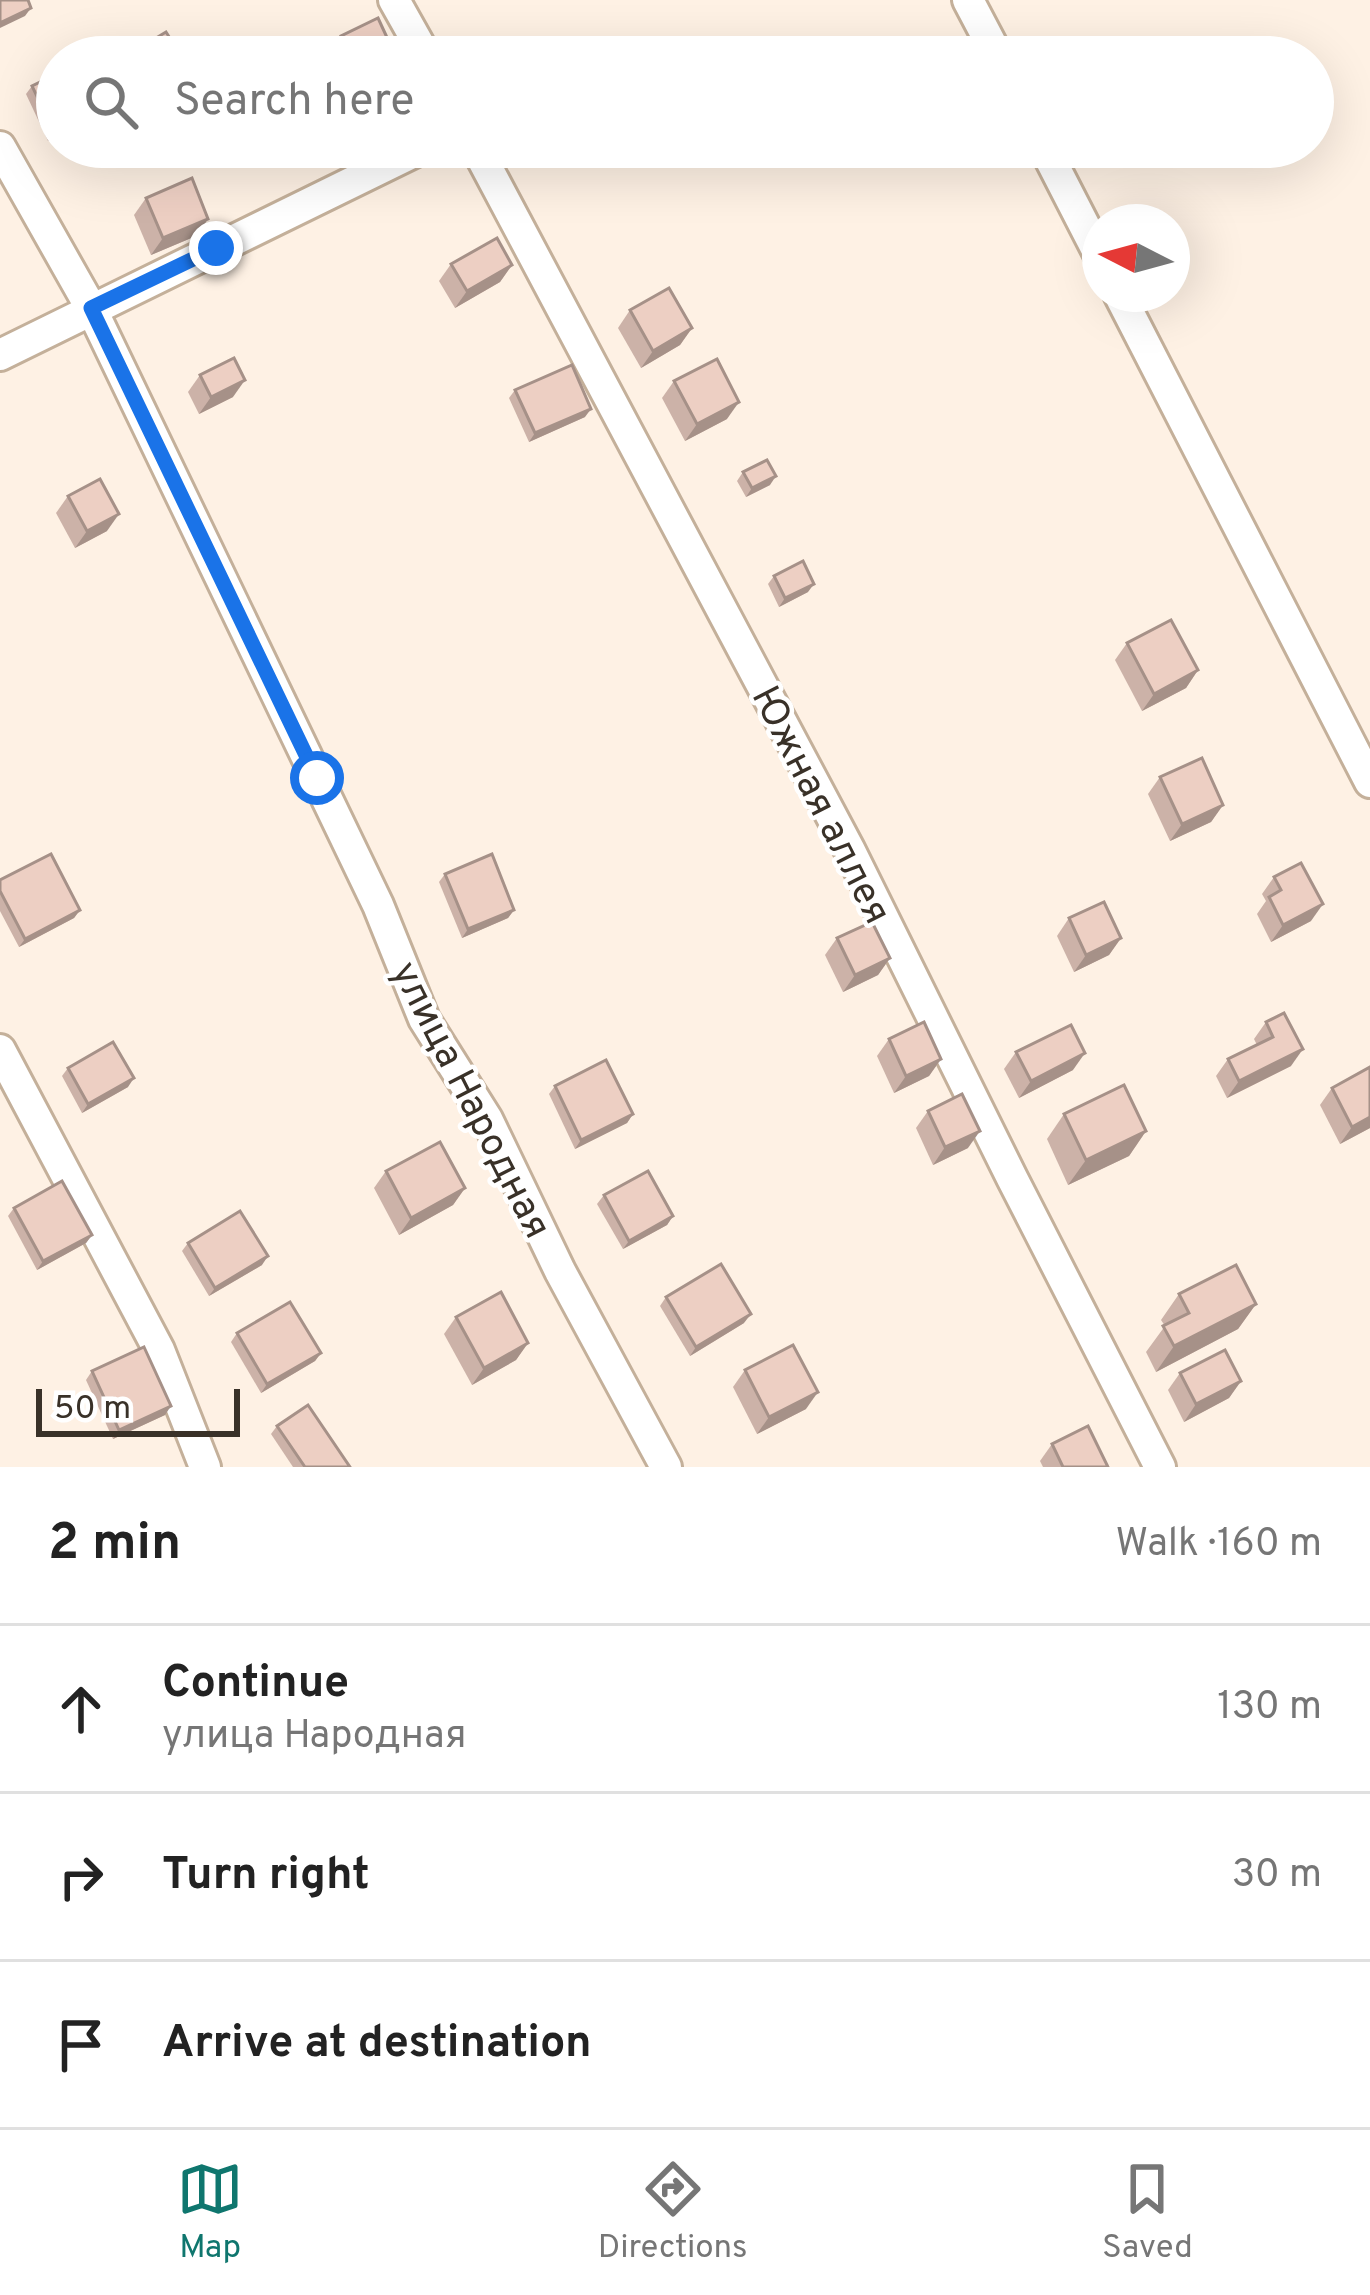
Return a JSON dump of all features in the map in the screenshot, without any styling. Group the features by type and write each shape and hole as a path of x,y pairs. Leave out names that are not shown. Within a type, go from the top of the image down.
{"street":[{"path":"394,0 414,36"},
{"path":"968,0 987,36"},
{"name":"улица Народная","path":"0,147 91,308 378,905 424,1019 487,1119 560,1270 666,1467"},
{"path":"0,355 381,168"},
{"name":"Южная аллея","path":"487,168 849,849 1160,1467"},
{"path":"1055,168 1082,221"},
{"path":"1128,312 1370,782"},
{"path":"0,1050 159,1350 205,1467"}],"building":[{"path":"0,0 28,0 31,8 0,23"},
{"path":"378,18 386,36 341,36"},
{"path":"192,178 208,219 163,238 146,198"},
{"path":"497,238 512,265 467,291 451,264"},
{"path":"669,288 692,328 653,351 630,310"},
{"path":"234,358 245,380 211,397 200,375"},
{"path":"717,359 739,402 697,424 674,381"},
{"path":"572,365 591,409 535,433 515,390"},
{"path":"767,460 776,476 752,488 743,472"},
{"path":"100,479 119,514 87,531 68,496"},
{"path":"803,561 814,584 785,598 774,576"},
{"path":"1171,620 1198,670 1154,694 1127,643"},
{"path":"1202,758 1223,805 1182,824 1160,777"},
{"path":"51,854 80,910 25,939 0,891 0,880"},
{"path":"492,854 514,910 468,929 445,874"},
{"path":"1301,863 1323,904 1283,925 1269,897 1281,890 1274,877"},
{"path":"1104,902 1121,938 1086,955 1069,918"},
{"path":"872,922 890,958 855,975 837,938"},
{"path":"1284,1013 1303,1049 1239,1081 1228,1059 1273,1037 1266,1022"},
{"path":"924,1022 941,1059 906,1076 889,1039"},
{"path":"1071,1025 1085,1053 1031,1081 1016,1052"},
{"path":"113,1042 134,1078 88,1104 68,1068"},
{"path":"606,1060 633,1114 581,1140 555,1086"},
{"path":"1370,1067 1370,1117 1352,1127 1332,1088"},
{"path":"1124,1085 1146,1131 1086,1160 1064,1114"},
{"path":"962,1094 980,1131 945,1147 928,1111"},
{"path":"440,1142 465,1188 411,1218 386,1171"},
{"path":"648,1171 673,1216 629,1241 604,1195"},
{"path":"62,1181 92,1235 43,1261 14,1208"},
{"path":"240,1211 268,1256 215,1288 188,1243"},
{"path":"721,1264 751,1314 696,1347 666,1297"},
{"path":"1236,1265 1256,1304 1174,1346 1163,1326 1189,1313 1179,1294"},
{"path":"501,1292 528,1343 484,1368 456,1317"},
{"path":"290,1302 321,1353 267,1384 237,1333"},
{"path":"793,1345 818,1392 769,1417 745,1370"},
{"path":"144,1347 171,1406 119,1430 92,1371"},
{"path":"1225,1350 1241,1381 1196,1404 1180,1373"},
{"path":"308,1405 350,1467 305,1467 277,1426"},
{"path":"1088,1426 1108,1467 1063,1467 1052,1444"}],"route":[{"path":"216,248 91,308 317,778"}]}
